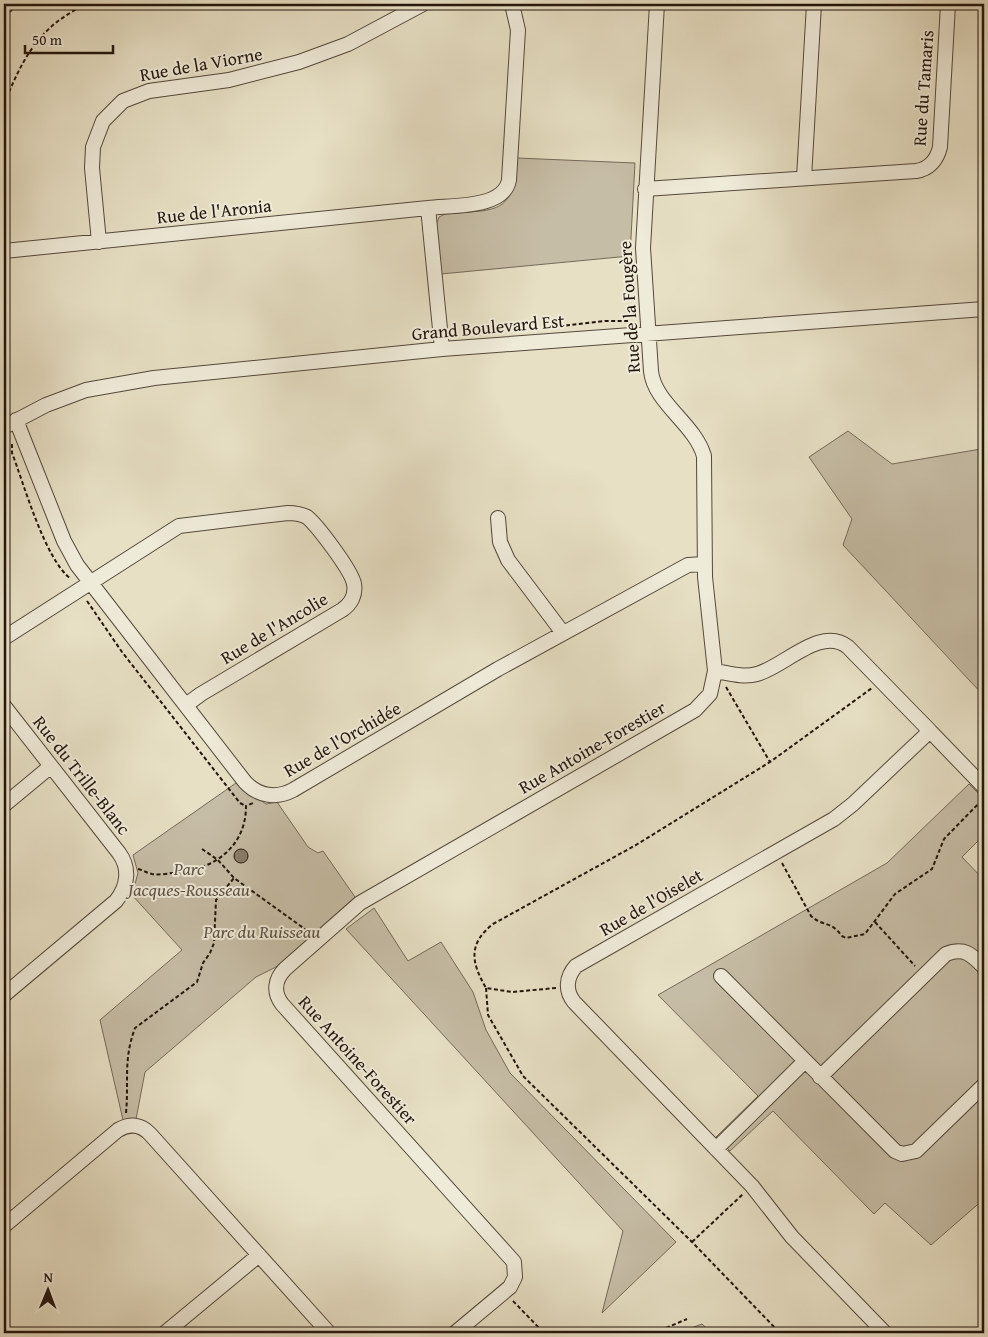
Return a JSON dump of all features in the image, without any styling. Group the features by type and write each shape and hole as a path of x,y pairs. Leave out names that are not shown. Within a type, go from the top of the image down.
{"street":[{"name":"Rue de la Viorne","path":"99,242 92,168 93,147 103,122 123,102 149,91 229,80 299,62 348,44 423,4"},
{"name":"Rue de l'Aronia","path":"4,251 492,200 502,194 507,187 518,30 512,4"},
{"name":"Rue de la Fougère","path":"657,4 645,188 643,259 651,376 654,384 698,441 704,456 704,564 715,671 710,694 700,707"},
{"path":"804,178 814,4"},
{"name":"Rue du Tamaris","path":"645,188 920,170 934,162 940,147 948,4"},
{"path":"428,208 442,349"},
{"name":"Grand Boulevard Est","path":"4,427 72,394 119,382 442,349 984,309"},
{"name":"Rue de l'Orchidée","path":"16,420 64,541 90,582 248,785 265,794 280,795 293,790 564,633 688,565 704,564"},
{"name":"Rue de l'Ancolie","path":"90,582 179,526 294,513 305,516 314,524 352,577 354,589 351,602 342,610 201,694 186,705"},
{"path":"498,518 500,542 508,560 564,633"},
{"path":"4,638 90,582"},
{"path":"715,671 743,676 757,674 822,641 834,640 848,647 984,787"},
{"name":"Rue du Trille-Blanc","path":"4,706 121,857 126,870 126,884 120,897 4,995"},
{"name":"Rue Antoine-Forestier","path":"455,1333 504,1293 512,1284 515,1277 515,1266 512,1259 280,1001 276,986 279,976 360,903 700,707"},
{"name":"Rue de l'Oiselet","path":"567,988 569,976 580,964 776,852 846,809 930,731"},
{"path":"4,805 51,766"},
{"path":"820,1077 946,954 954,951 970,953 984,967"},
{"path":"721,976 895,1151 902,1154 916,1151 984,1085"},
{"path":"567,988 574,1002 752,1186 792,1237 884,1333"},
{"path":"716,1149 805,1061"},
{"path":"4,1226 118,1130 128,1126 139,1126 146,1130 329,1333"},
{"path":"165,1333 259,1255"}],"path":[{"path":"4,104 25,58 38,40 53,25 84,4"},
{"path":"12,442 12,453 45,541 58,564 72,580"},
{"path":"86,598 92,611 122,652 240,803 246,806"},
{"path":"715,671 726,686 770,762"},
{"path":"780,1333 692,1242 524,1076 488,1016 486,988 479,976 474,956 476,941 485,931 636,845 770,762 881,681"},
{"path":"776,852 816,920 833,925 846,938 865,934 903,887 932,869 944,839 984,798"},
{"path":"246,806 256,799"},
{"path":"134,869 154,874 185,872 198,870 218,860 231,849 240,836 245,821 246,806"},
{"path":"202,849 218,860 234,878 318,940"},
{"path":"128,1126 126,1118 128,1089 126,1066 135,1028 197,982 203,963 214,943 216,900 234,878"},
{"path":"875,922 924,975"},
{"path":"486,988 512,992 567,988"},
{"path":"692,1242 752,1186"},
{"path":"504,1293 544,1333"},
{"path":"654,1333 687,1319"}],"green space":[{"path":"517,158 635,163 630,256 441,274 436,225 439,217 445,214 489,210 499,206 512,191"},
{"path":"848,431 892,464 981,449 984,452 984,696 843,545 852,519 809,457"},
{"path":"236,783 266,804 277,802 308,847 318,853 323,851 355,897 276,967 256,977 145,1072 136,1119 123,1120 100,1020 182,950 132,895 138,873 133,855"},
{"path":"969,784 984,799 984,835 962,857 984,880 984,1199 931,1245 885,1203 874,1214 773,1111 730,1151 716,1137 758,1096 658,995 887,863"},
{"path":"374,908 408,961 441,942 473,992 486,1030 510,1073 676,1242 602,1313 623,1231 346,929"},
{"path":"702,1324 712,1333 677,1333"}],"building":[{"path":"241,849 246,851 248,856 246,861 241,863 236,861 234,856 236,851"}],"park label":[{"name":"Parc Jacques-Rousseau","path":"189,878"},
{"name":"Parc du Ruisseau","path":"262,931"}]}
